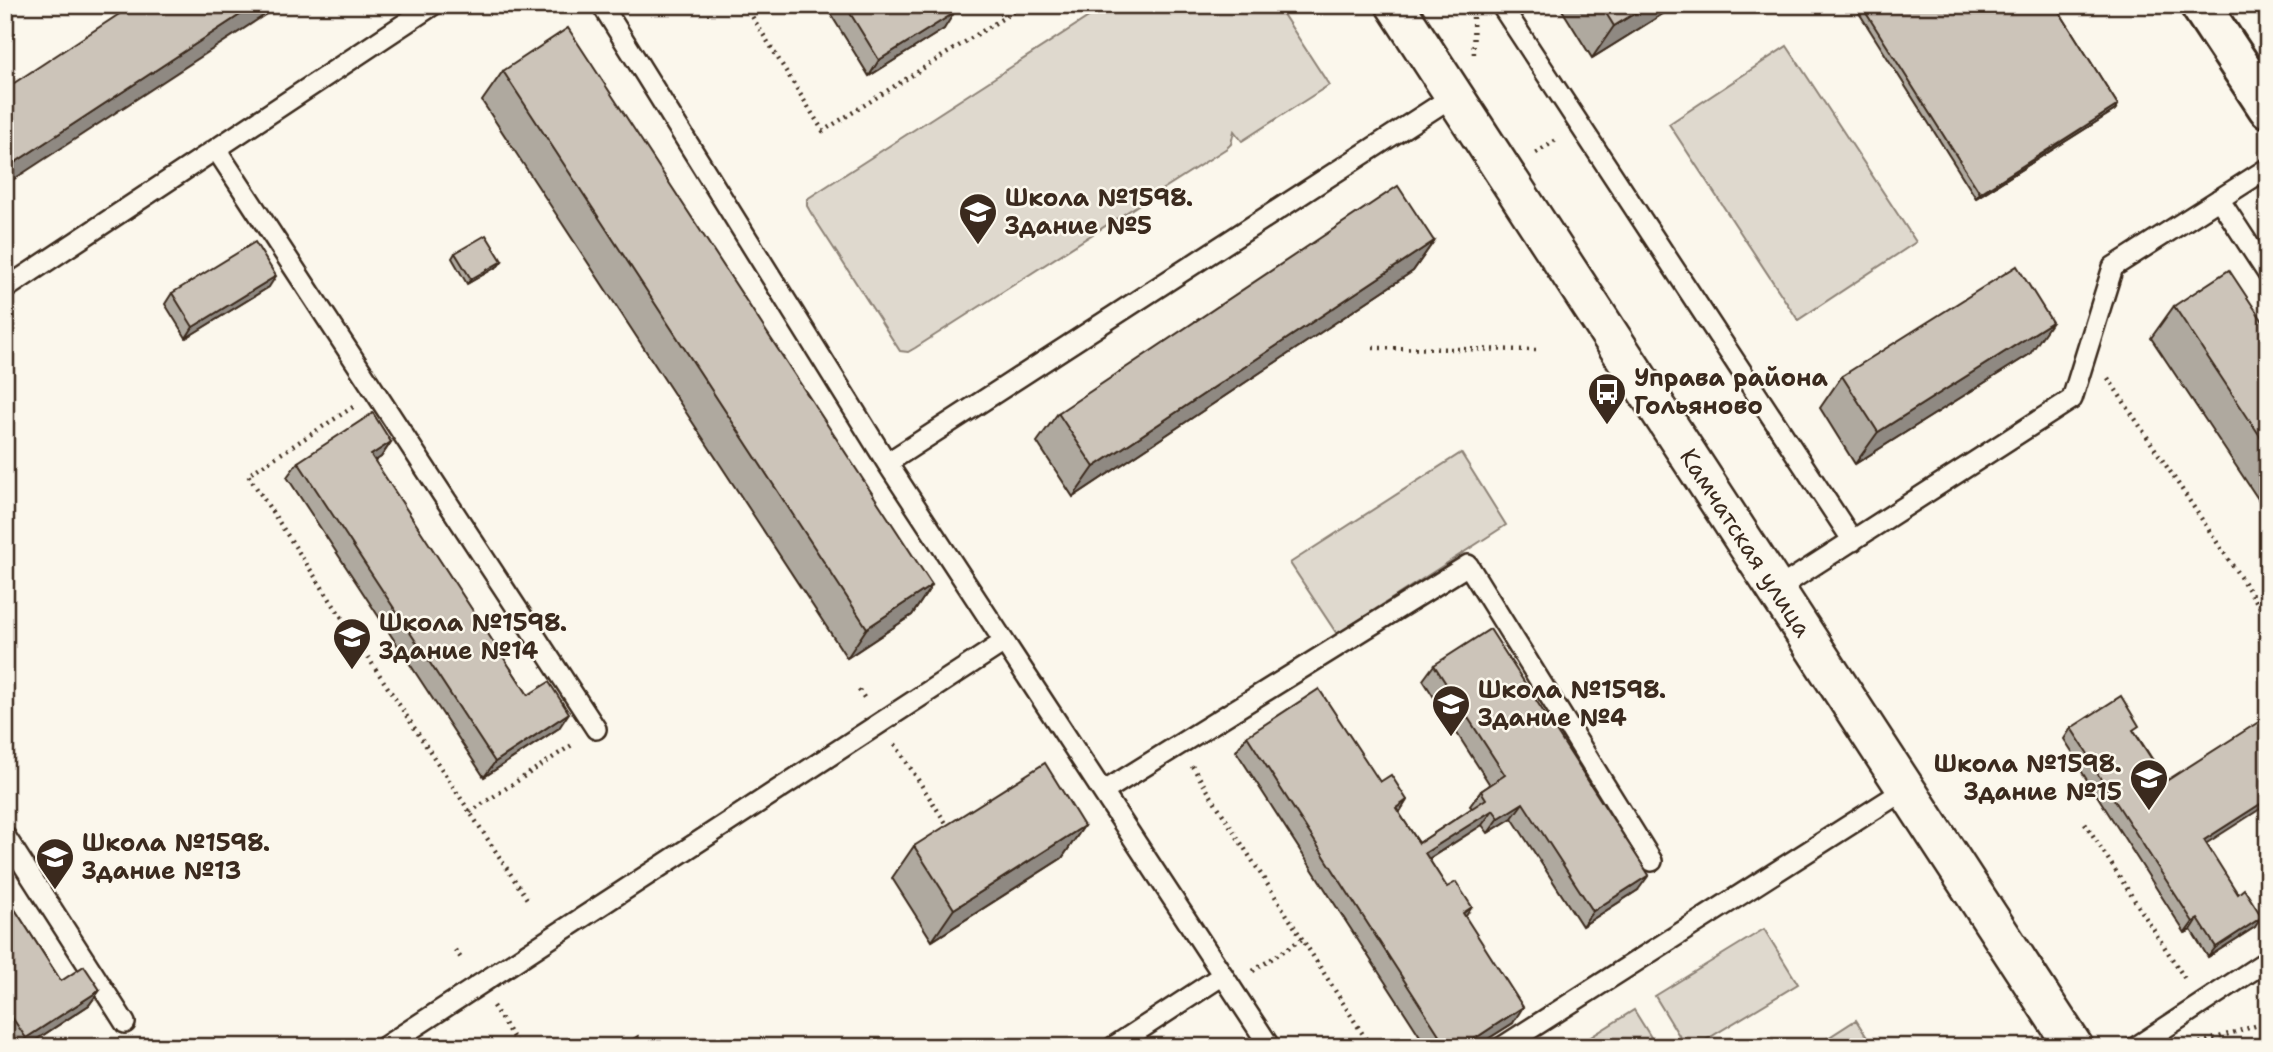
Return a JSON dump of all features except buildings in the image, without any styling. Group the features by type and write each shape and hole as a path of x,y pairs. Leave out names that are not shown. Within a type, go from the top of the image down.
{"street":[{"path":"2200,5 2268,108"},
{"name":"Камчатская улица","path":"1399,7 1464,82 1777,589 2074,1047"}],"lane":[{"path":"5,289 433,5"},
{"path":"602,5 887,463 1269,1047"},
{"path":"1501,5 1853,541"},
{"path":"887,463 1464,82"},
{"path":"216,149 596,729"},
{"path":"1777,589 2072,399 2113,267 2268,168"},
{"path":"2219,199 2268,274"},
{"path":"1103,792 1468,565 1652,861"},
{"path":"384,1047 1004,642"},
{"path":"1502,1047 1906,789"},
{"path":"5,836 125,1023"},
{"path":"2136,1047 2268,960"},
{"path":"1113,1047 1227,980"}],"path":[{"path":"5,16 22,5"},
{"path":"745,5 823,131 1024,5"},
{"path":"1464,82 1473,5"},
{"path":"1373,348 1538,350"},
{"path":"2088,348 2268,619"},
{"path":"375,393 248,475 529,902"},
{"path":"859,690 956,837"},
{"path":"470,812 596,729"},
{"path":"1178,745 1371,1047"},
{"path":"2085,823 2201,1004"},
{"path":"1227,980 1302,939"},
{"path":"2189,1047 2268,1022"}],"shaded area":[{"path":"1107,5 1277,5 1329,85 1242,141 1234,131 1231,144 1227,148 915,348 908,352 900,351 811,213 807,199"},
{"path":"1787,46 1916,242 1798,320 1669,124"},
{"path":"1461,453 1506,525 1337,634 1290,563"},
{"path":"1764,929 1798,984 1694,1047 1686,1047 1655,996"},
{"path":"1634,1010 1657,1047 1575,1047"},
{"path":"1856,1020 1873,1047 1814,1047"}],"place":[{"name":"Школа №1598. Здание №5","path":"978,246"},
{"name":"Управа района Гольяново","path":"1607,426"},
{"name":"Школа №1598. Здание №14","path":"352,671"},
{"name":"Школа №1598. Здание №4","path":"1451,738"},
{"name":"Школа №1598. Здание №15","path":"2149,812"},
{"name":"Школа №1598. Здание №13","path":"55,891"}]}
